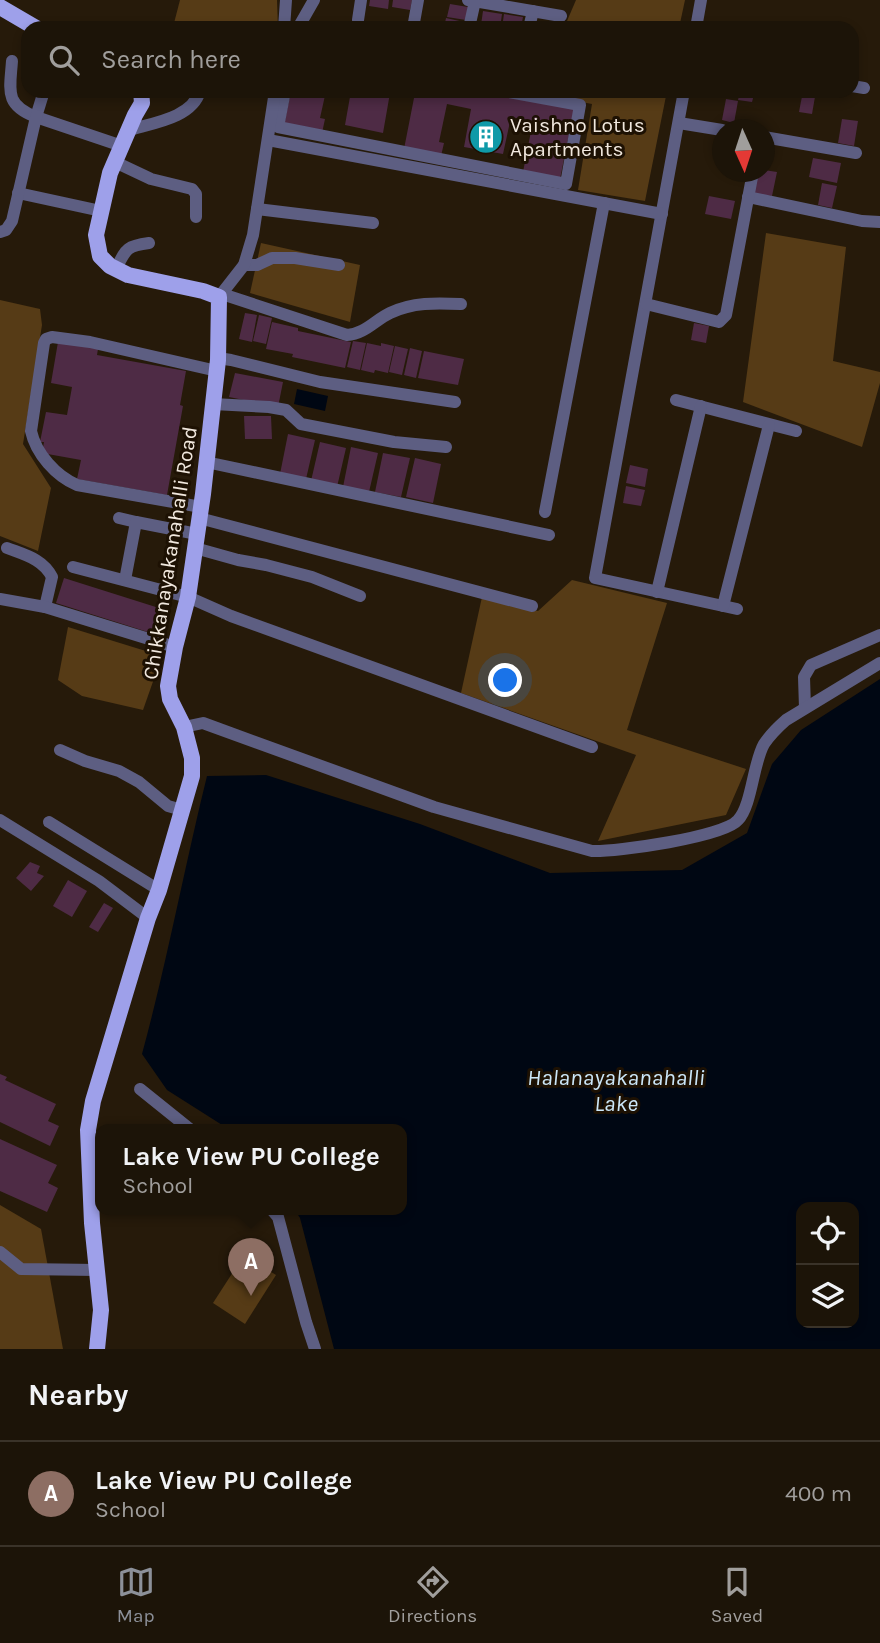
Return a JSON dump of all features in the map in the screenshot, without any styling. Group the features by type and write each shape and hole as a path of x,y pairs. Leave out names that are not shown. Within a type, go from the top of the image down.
{"main road":[{"path":"0,7 24,21"},
{"path":"142,98 142,103 110,173 96,235 100,256 110,266 128,275 220,295"},
{"name":"Chikkanayakanahalli Road","path":"97,1349 101,1310 92,1223 88,1130 93,1101 192,776 192,758 184,727 170,699 168,686 188,597 200,512 218,364 220,295"}],"street":[{"path":"284,21 286,0"},
{"path":"302,21 314,0"},
{"path":"358,20 361,0"},
{"path":"414,21 418,0"},
{"path":"697,21 701,0"},
{"path":"470,21 471,1 561,16"},
{"path":"531,21 533,11"},
{"path":"12,61 11,99 25,113 122,146"},
{"path":"0,232 6,230 12,221 42,98"},
{"path":"129,130 172,118 191,106 198,98"},
{"path":"278,98 268,140 253,235 244,265 220,295 347,335 361,332 390,313 424,303 461,304"},
{"path":"280,98 278,127 566,184 580,105 542,98"},
{"path":"683,98 595,578 737,609"},
{"path":"679,122 712,128"},
{"path":"775,139 856,153"},
{"path":"268,140 662,214"},
{"path":"115,162 151,179 192,189 196,194 196,217"},
{"path":"646,304 719,322 722,320 726,315 751,182"},
{"path":"18,192 101,211"},
{"path":"748,197 862,221 880,222"},
{"path":"545,512 604,203"},
{"path":"257,209 373,223"},
{"path":"116,269 129,247 149,243"},
{"path":"244,265 257,265 272,258 295,258 339,265"},
{"path":"455,402 320,382 231,360 218,364 52,337 44,343 31,431 37,449 60,475 77,485 200,512 532,606"},
{"path":"676,400 796,431"},
{"path":"213,404 286,410 300,424 394,442 446,447"},
{"path":"657,592 701,407"},
{"path":"723,606 769,425"},
{"path":"206,462 549,535"},
{"path":"119,518 196,541 238,560 312,577 360,596"},
{"path":"125,580 136,522"},
{"path":"7,548 35,558 50,573 52,577 46,607"},
{"path":"73,567 188,597 231,616 592,747"},
{"path":"0,599 46,607 175,647"},
{"path":"805,708 804,677 811,665 880,635"},
{"path":"184,727 203,723 434,807 597,851 706,834 723,830 738,821 747,802 764,744 774,731 786,720 880,663"},
{"path":"60,750 119,771 139,782 167,806 182,810"},
{"path":"0,820 99,881 148,918"},
{"path":"49,822 159,890"},
{"path":"140,1089 184,1124"},
{"path":"276,1215 315,1349"},
{"path":"0,1252 21,1269 97,1270"}],"shaded area":[{"path":"180,0 277,0 278,21 175,21"},
{"path":"576,0 685,0 680,21 567,21"},
{"path":"560,98 666,98 645,201 578,190 592,104"},
{"path":"766,233 846,247 833,361 880,372 880,383 862,447 743,402"},
{"path":"261,243 360,265 350,322 250,293"},
{"path":"0,300 40,309 42,325 23,444 51,488 38,551 0,536"},
{"path":"572,580 667,603 627,730 746,769 726,815 598,841 636,755 461,693 482,597 538,611"},
{"path":"68,627 162,656 143,710 82,696 58,680"},
{"path":"0,1205 41,1229 63,1349 0,1349"},
{"path":"244,1255 276,1275 245,1324 213,1303"}],"water":[{"path":"297,389 328,396 325,411 294,404"},
{"name":"Halanayakanahalli Lake","path":"880,679 880,1349 334,1349 298,1215 407,1215 407,1124 221,1124 167,1090 142,1054 207,776 266,775 420,824 550,873 682,870 747,833 772,764 801,730"}],"building":[{"path":"370,0 389,0 388,9 369,6"},
{"path":"393,0 412,0 410,10 392,7"},
{"path":"450,4 468,7 466,20 447,17"},
{"path":"483,11 502,14 501,21 482,21"},
{"path":"504,14 523,17 522,21 503,21"},
{"path":"290,98 324,98 320,118 325,119 322,133 284,125"},
{"name":"Vaishno Lotus Apartments","path":"350,98 389,98 383,133 345,125"},
{"name":"Vaishno Lotus Apartments","path":"414,98 516,98 574,109 560,179 523,172 533,121 511,117 503,154 464,147 471,109 447,104 439,142 444,143 441,156 404,149"},
{"path":"738,98 753,98 752,102"},
{"path":"802,98 815,98 812,114 799,112"},
{"path":"726,99 738,101 735,119 722,119"},
{"path":"842,119 858,121 854,146 838,143"},
{"path":"813,158 841,163 837,183 809,177"},
{"path":"755,182 775,182 772,196 753,193"},
{"path":"822,183 837,186 832,208 818,205"},
{"path":"709,196 735,201 731,219 705,214"},
{"path":"245,313 257,315 252,342 239,339"},
{"path":"259,315 272,318 266,344 253,341"},
{"path":"272,322 298,328 298,331 351,342 345,368 266,349"},
{"path":"694,323 709,326 706,343 691,340"},
{"path":"353,341 366,343 360,370 347,367"},
{"path":"58,342 98,349 97,355 186,371 180,405 183,406 167,495 77,479 81,460 42,453 44,442 40,442 46,412 67,415 72,387 51,383"},
{"path":"367,343 394,346 388,373 361,370"},
{"path":"395,346 408,349 402,375 389,372"},
{"path":"410,348 422,351 416,378 404,375"},
{"path":"424,351 464,359 458,385 418,378"},
{"path":"235,373 283,382 278,407 229,397"},
{"path":"244,416 271,416 272,439 245,439"},
{"path":"288,434 315,440 306,479 280,474"},
{"path":"320,442 346,448 337,487 311,481"},
{"path":"351,447 378,453 369,492 343,487"},
{"path":"383,453 410,458 401,497 375,492"},
{"path":"415,458 441,464 433,503 406,497"},
{"path":"630,465 648,469 645,487 626,483"},
{"path":"626,486 645,490 641,506 623,503"},
{"path":"64,578 159,608 151,633 56,603"},
{"path":"30,862 40,866 37,873 44,876 31,891 16,878"},
{"path":"68,880 87,891 72,917 53,906"},
{"path":"104,903 113,908 98,932 89,927"},
{"path":"0,1074 7,1077 5,1080 56,1104 48,1121 59,1126 50,1146 0,1122"},
{"path":"0,1139 57,1165 48,1183 58,1188 47,1212 0,1191"}],"place":[{"name":"Vaishno Lotus Apartments","path":"486,137"},
{"name":"Lake View PU College","path":"251,1296"}]}
